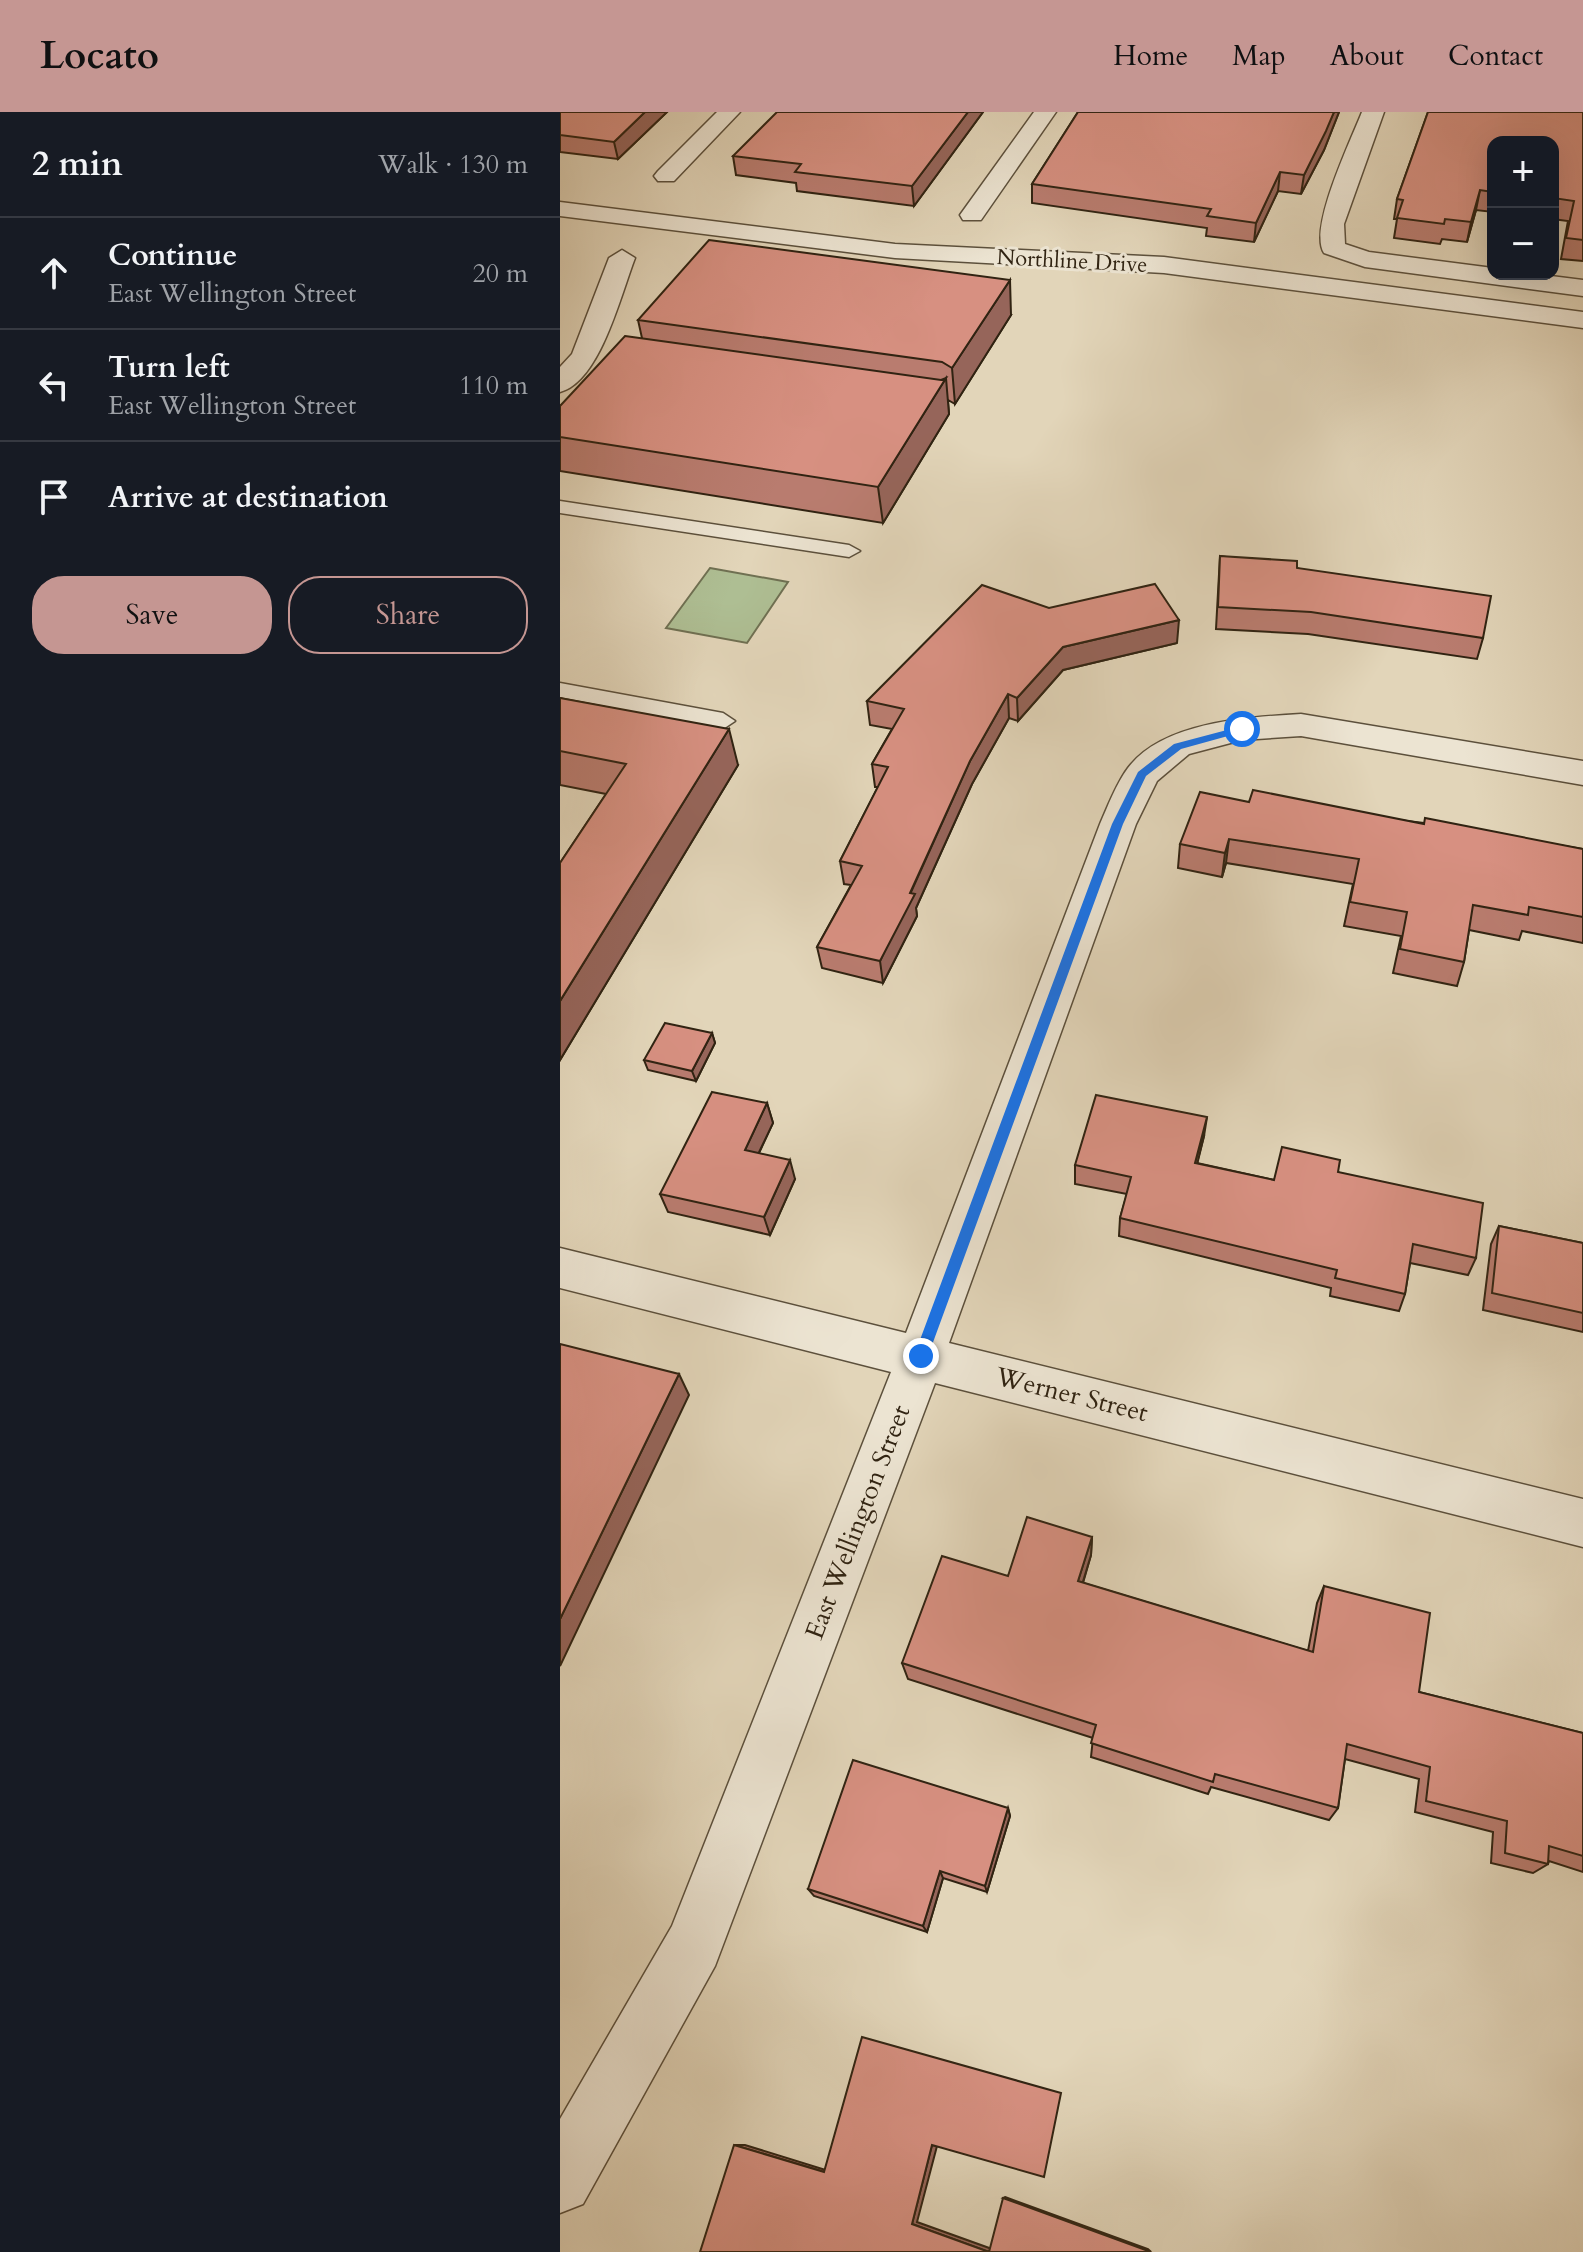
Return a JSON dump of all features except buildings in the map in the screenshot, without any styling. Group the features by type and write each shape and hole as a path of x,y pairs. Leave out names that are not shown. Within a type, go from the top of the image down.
{"street":[{"path":"666,176 729,112"},
{"path":"972,215 1045,112"},
{"path":"1373,112 1332,224 1333,248 1365,259 1487,275"},
{"name":"Northline Drive","path":"560,209 895,251 1178,266 1583,320"},
{"path":"560,384 593,357 622,258"},
{"path":"1524,280 1583,288"},
{"name":"East Wellington Street","path":"560,2181 694,1945 921,1356 1118,824 1142,774 1177,746 1242,729 1301,725 1583,773"},
{"name":"Werner Street","path":"560,1268 1583,1523"}],"lane":[{"path":"560,507 849,551"},
{"path":"560,690 723,721"}],"green space":[{"path":"710,568 788,582 747,643 666,628"}],"route":[{"path":"921,1356 1118,824 1142,774 1177,746 1242,729"}]}
